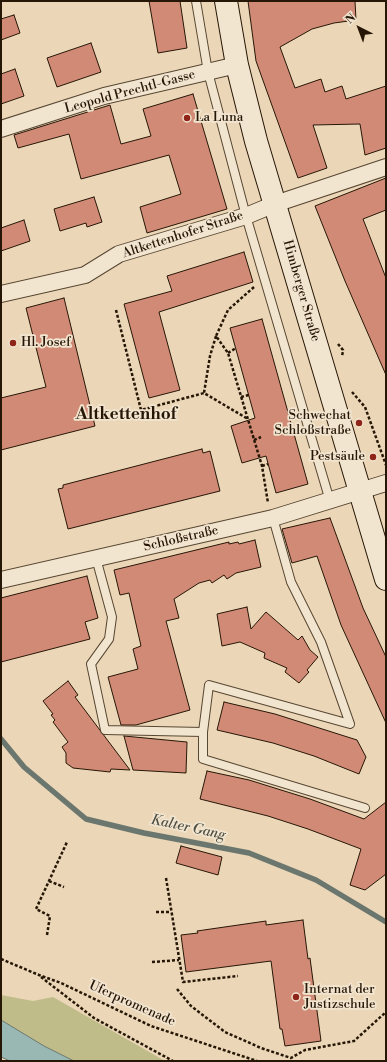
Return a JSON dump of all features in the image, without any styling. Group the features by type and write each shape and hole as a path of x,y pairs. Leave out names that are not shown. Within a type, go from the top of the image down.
{"main road":[{"name":"Himberger Straße","path":"226,1 237,65 256,141 359,493 386,579"}],"street":[{"name":"Leopold Prechtl-Gasse","path":"1,130 104,96 237,65"},
{"name":"Altkettenhofer Straße","path":"1,294 85,276 120,254 246,216 275,204 386,167"},
{"name":"Schloßstraße","path":"1,580 273,518 359,493 386,483"}],"lane":[{"path":"196,1 208,72 246,216 330,501"},
{"path":"273,518 291,582 321,642 350,724 209,684 203,732 203,759 365,808"},
{"path":"96,558 112,617 109,640 92,664 105,730 203,732"}],"path":[{"path":"204,393 210,356 216,336 228,310 251,289 265,282"},
{"path":"116,310 141,410 204,393 248,419"},
{"path":"216,336 228,353 262,466 266,497 273,518"},
{"path":"228,353 236,348"},
{"path":"241,397 249,395"},
{"path":"254,440 260,437"},
{"path":"262,466 268,464"},
{"path":"47,935 50,916 36,909 68,842"},
{"path":"166,878 183,982 238,976"},
{"path":"49,881 64,887"},
{"path":"156,912 172,912"},
{"name":"Uferpromenade","path":"1,959 61,983 151,1026 257,1061"},
{"path":"152,962 179,960"},
{"path":"39,975 94,1018 174,1061"},
{"path":"177,989 191,1006 225,1032 261,1048 291,1058 305,1050 354,1041 386,1012"}],"shaded area":[{"path":"1,995 33,1001 53,997 165,1061 74,1061 44,1046 1,1020"}],"water":[{"path":"1,1020 44,1046 74,1061 10,1061 1,1057"}],"building":[{"path":"149,1 180,1 187,48 158,53"},
{"path":"248,1 355,1 356,20 334,23 312,29 280,47 295,88 321,79 325,92 342,86 346,99 386,86 386,148 365,155 360,124 313,125 327,168 298,178 256,61"},
{"path":"14,15 20,33 1,40 1,19"},
{"path":"91,43 101,72 57,87 47,58"},
{"path":"15,69 24,96 1,104 1,74"},
{"path":"193,94 227,209 147,233 140,207 181,194 169,155 81,179 69,134 18,148 14,135 110,105 121,144 151,136 143,109"},
{"path":"386,178 386,210 363,219 386,278 386,375 345,281 315,206"},
{"path":"94,197 102,222 87,227 86,223 60,231 54,209"},
{"path":"24,220 30,241 1,251 1,228"},
{"path":"244,252 253,282 159,312 180,390 149,398 124,304 172,291 167,276"},
{"path":"64,298 95,426 1,450 1,398 46,387 26,308"},
{"path":"262,319 308,484 276,493 266,456 242,463 231,426 255,418 230,328"},
{"path":"202,449 203,453 210,451 220,491 68,529 58,489 63,488 63,485"},
{"path":"330,518 363,608 386,657 386,723 341,625 317,556 292,563 282,529"},
{"path":"255,540 261,567 236,573 227,579 224,575 212,583 210,580 199,583 174,599 179,618 166,621 190,710 136,725 121,725 108,677 138,669 133,649 141,646 129,593 120,595 114,570 229,542 229,544 238,542 239,544"},
{"path":"87,576 98,618 85,622 90,639 1,662 1,598"},
{"path":"247,607 251,629 266,612 298,640 302,636 310,650 318,657 307,670 309,672 299,683 285,672 287,668 264,658 265,653 240,642 222,646 217,614"},
{"path":"68,681 78,695 75,697 130,770 111,769 110,772 73,768 66,763 66,753 62,747 68,742 53,722 55,720 51,715 53,714 43,701"},
{"path":"224,702 275,714 357,740 366,757 359,774 314,756 273,743 217,730"},
{"path":"124,736 187,742 186,773 133,770"},
{"path":"207,771 249,780 310,799 364,819 386,802 386,874 365,890 350,885 361,849 268,816 200,799"},
{"path":"181,846 222,857 218,875 176,863"},
{"name":"Internat der Justizschule","path":"303,920 308,959 310,958 321,1041 285,1046 282,1029 280,1029 271,961 186,972 181,935 198,933 197,931 266,921 266,925"}],"waterway":[{"name":"Kalter Gang","path":"1,739 24,767 86,819 144,833 249,853 316,880 386,922"}],"place":[{"name":"La Luna","path":"187,118"},
{"name":"Hl. Josef","path":"13,343"},
{"name":"Schwechat Schloßstraße","path":"359,423"},
{"name":"Pestsäule","path":"373,457"},
{"name":"Internat der Justizschule","path":"296,997"}],"district":[{"name":"Altkettenhof","path":"126,415"}]}
